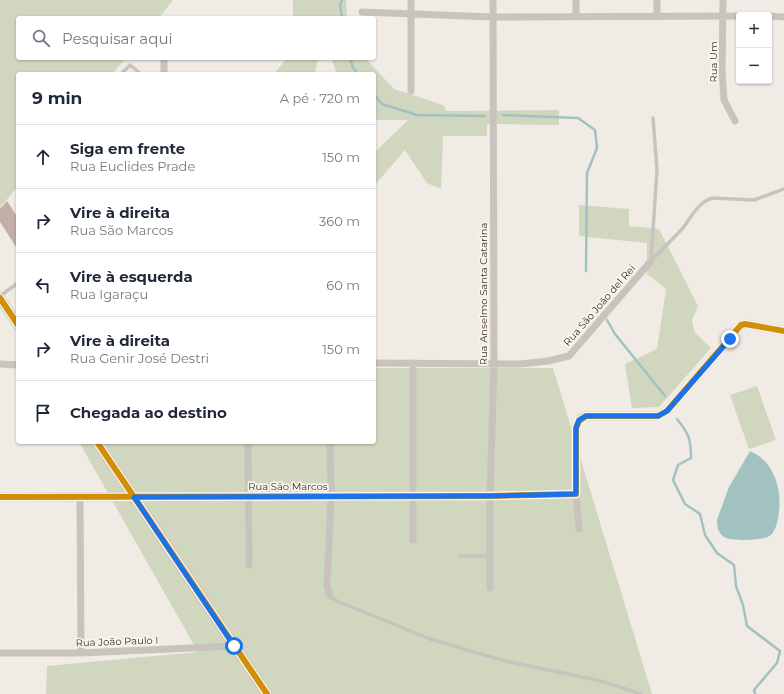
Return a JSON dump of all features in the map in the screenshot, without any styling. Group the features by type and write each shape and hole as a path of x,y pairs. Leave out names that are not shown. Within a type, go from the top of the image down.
{"main road":[{"path":"0,297 16,322"},
{"path":"98,444 267,694"}],"street":[{"path":"411,0 411,91"},
{"name":"Rua Anselmo Santa Catarina","path":"490,588 490,496 494,364 493,0"},
{"path":"576,0 576,16"},
{"path":"657,0 657,16"},
{"name":"Rua Um","path":"723,0 722,72 724,100 735,121"},
{"path":"362,12 493,17 736,16"},
{"path":"772,16 784,17"},
{"path":"164,60 164,72"},
{"name":"Rua São João del Rei","path":"376,363 520,364 548,361 569,356 651,261"},
{"path":"579,528 576,494 576,428 579,420 586,416 658,416 667,411 741,325 745,324 784,331"},
{"path":"413,363 413,540"},
{"path":"0,364 16,364"},
{"path":"248,444 249,565"},
{"path":"330,444 331,497 327,586 330,596"},
{"name":"Rua São Marcos","path":"0,497 331,497 576,494"},
{"path":"80,497 81,653"},
{"name":"Rua João Paulo I","path":"0,652 81,653 234,646"}],"lane":[{"path":"123,72 130,65 139,72"},
{"path":"651,261 657,170 653,118"},
{"name":"Rua São João del Rei","path":"651,261 682,228 701,203 707,199 754,200 784,189"},
{"path":"0,297 16,284"},
{"path":"459,556 490,556"},
{"path":"330,596 337,601 430,639 505,661 601,681 641,694"}],"green space":[{"path":"0,0 173,0 161,16 16,16 16,60 124,60 114,72 16,72 16,188 0,208"},
{"path":"293,0 346,0 347,16 293,16"},
{"path":"285,60 318,60 315,72 276,72"},
{"path":"332,60 367,60 394,89 443,105 446,111 559,110 559,125 487,124 487,136 443,136 441,189 427,183 405,150 376,184 376,151 408,120 376,120 376,72 336,72"},
{"path":"579,205 629,209 629,226 659,229 698,306 692,320 695,333 711,348 659,407 632,408 625,364 657,349 666,289 647,274 647,243 579,236"},
{"path":"376,368 553,368 652,694 46,694 47,666 198,652 80,444 376,444"},
{"path":"757,386 776,440 749,449 730,395"}],"water":[{"path":"750,451 759,456 766,463 772,470 776,479 779,508 776,527 774,532 768,537 749,540 726,538 719,531 717,520 729,487"}],"building":[{"path":"7,201 16,215 16,247 0,222 0,209"}],"waterway":[{"path":"342,0 340,5 342,16"},
{"path":"351,60 353,68 356,72"},
{"path":"376,96 382,104 417,115 485,116"},
{"path":"503,115 578,118 595,130 597,148 587,173 586,271"},
{"path":"607,320 615,334 665,396"},
{"path":"677,419 688,437 691,458 678,465 673,480 685,504 700,514 705,535 717,553 734,565 736,586 743,605 747,626 780,651 777,663 754,690 755,694"}],"transit line":[{"path":"0,298 16,322"},
{"path":"0,497 490,496 576,494 576,428 579,421 586,416 658,416 667,411 741,325 745,324 784,331"},
{"path":"98,444 267,694"}],"route":[{"path":"234,646 134,497 490,496 576,494 576,428 579,420 586,416 658,416 662,414 667,411 730,339"}]}
